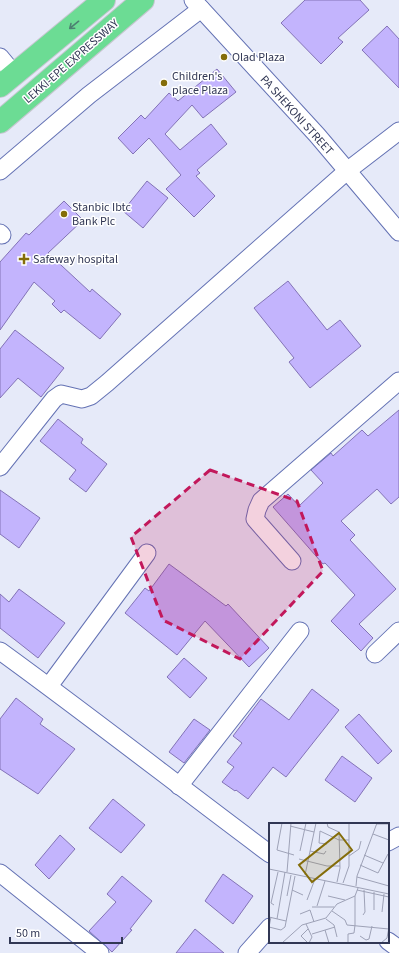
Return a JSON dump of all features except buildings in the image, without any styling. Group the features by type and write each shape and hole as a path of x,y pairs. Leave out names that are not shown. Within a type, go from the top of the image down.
{"highway":[{"name":"LEKKI-EPE EXPRESSWAY","path":"0,122 143,0"},
{"name":"LEKKI-EPE EXPRESSWAY","path":"7,80 100,1"}],"street":[{"path":"0,171 197,4"},
{"name":"PA SHEKONI STREET","path":"197,4 317,135 399,232"},
{"path":"0,57 7,80"},
{"path":"0,467 54,398 61,394 82,398 91,396 346,170 399,131"},
{"path":"292,561 255,519 261,501 399,381"},
{"path":"49,686 147,553"},
{"path":"179,786 300,630"},
{"path":"375,654 399,630"},
{"path":"0,651 49,686 269,853"},
{"path":"389,841 399,836"},
{"path":"0,873 100,953"},
{"path":"247,953 269,928"},
{"path":"389,941 399,949"}],"highlighted area":[{"path":"210,470 297,501 323,571 240,659 163,620 131,537"}],"place":[{"name":"Olad Plaza","path":"224,57"},
{"name":"Children's place Plaza","path":"164,83"},
{"name":"Stanbic Ibtc Bank Plc","path":"64,214"},
{"name":"Safeway hospital","path":"24,259"}]}
